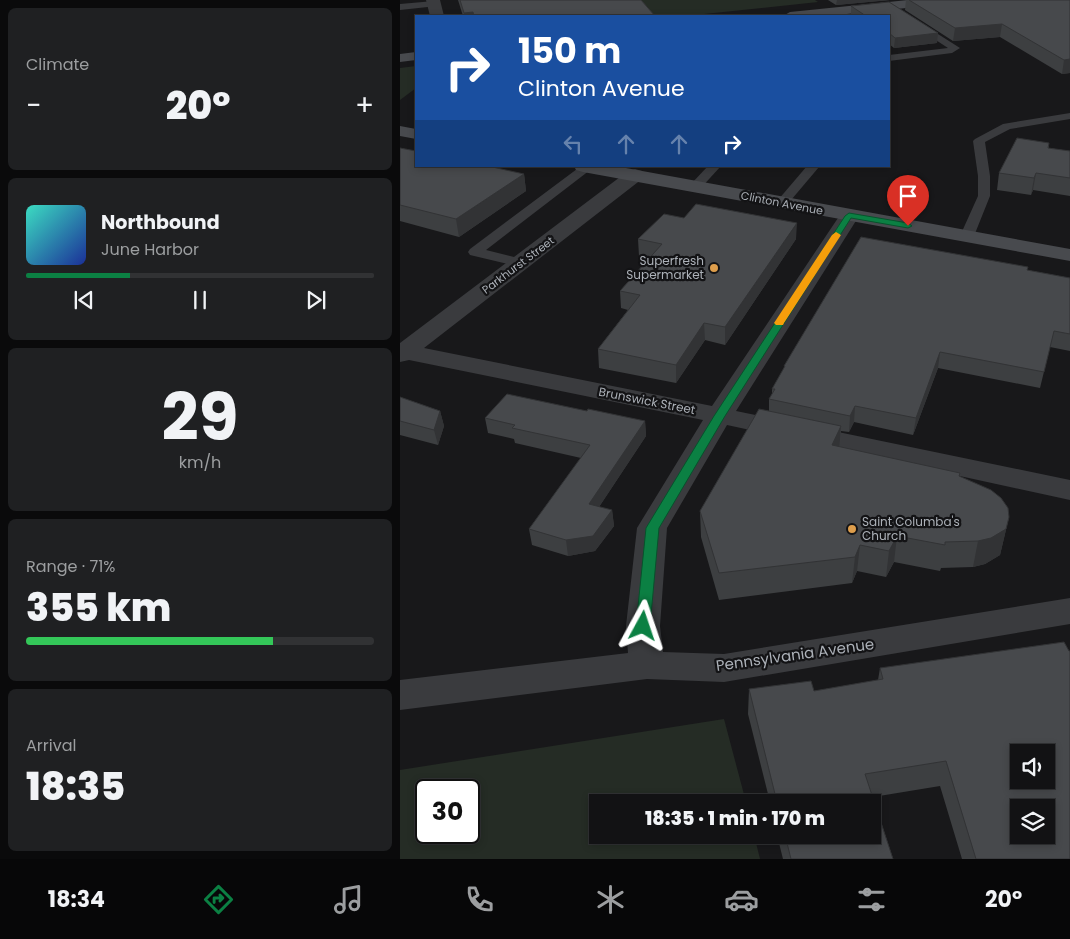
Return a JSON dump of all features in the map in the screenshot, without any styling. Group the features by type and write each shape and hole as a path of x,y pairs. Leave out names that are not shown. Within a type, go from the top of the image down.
{"main road":[{"path":"821,15 899,12 946,0"},
{"path":"400,58 415,56"},
{"path":"400,131 415,134"},
{"name":"Clinton Avenue","path":"585,167 1070,255"}],"street":[{"name":"Parkhurst Street","path":"401,353 635,176"},
{"path":"647,665 643,626 652,528 719,416 849,216"},
{"name":"Brunswick Street","path":"401,353 719,416 1070,490"},
{"name":"Pennsylvania Avenue","path":"400,695 647,665 724,668 1070,611"}],"lane":[{"path":"400,7 434,7"},
{"path":"890,58 952,50 955,48 899,12"},
{"path":"967,236 984,196 984,176 979,141 1007,126 1070,116"},
{"path":"521,263 475,252 585,167"},
{"path":"695,187 714,167"},
{"path":"782,203 813,167"}],"shaded area":[{"path":"638,0 815,0 818,2 694,15 651,15"},
{"path":"415,66 415,89 400,100 400,68"},
{"path":"724,719 744,794 589,794 589,844 756,844 760,859 400,859 400,770"}],"building":[{"path":"460,0 641,0 654,15 474,15 473,12 464,13"},
{"path":"909,0 1070,0 1070,59 1064,60 1002,24 955,28"},
{"path":"889,2 938,33 895,38 890,34 890,15 864,15 851,6"},
{"path":"1017,138 1049,143 1048,148 1070,151 1070,178 1036,173 1034,178 999,173"},
{"path":"400,148 415,151 415,167 492,167 524,174 456,219 400,205"},
{"path":"696,204 797,223 725,327 704,323 676,365 598,349 640,295 620,291 662,244 638,239 664,214 684,218"},
{"path":"861,237 1028,267 1027,270 1070,278 1070,334 1054,331 1044,372 940,352 916,418 855,406 850,416 769,399 784,366"},
{"path":"507,394 645,421 589,504 612,510 593,536 566,540 529,529 590,445 512,428 515,425 485,418"},
{"path":"400,397 440,411 434,430 400,421"},
{"name":"Saint Columba's Church","path":"759,409 841,426 832,445 960,473 959,476 991,490 1001,498 1008,508 1009,517 1006,529 991,538 978,541 945,542 945,545 897,536 889,551 860,545 855,557 719,573 700,511"},
{"path":"1064,642 1070,651 1070,859 976,859 946,761 865,774 872,794 775,794 749,689 811,681 814,691 883,679 880,668"},
{"path":"881,823 893,859 791,859 787,844 881,844"}],"slow traffic":[{"path":"779,323 836,235"}],"place":[{"name":"Superfresh Supermarket","path":"714,268"},
{"name":"Saint Columba's Church","path":"852,529"}],"route":[{"path":"643,626 652,528 719,416 849,216 908,226"}]}
